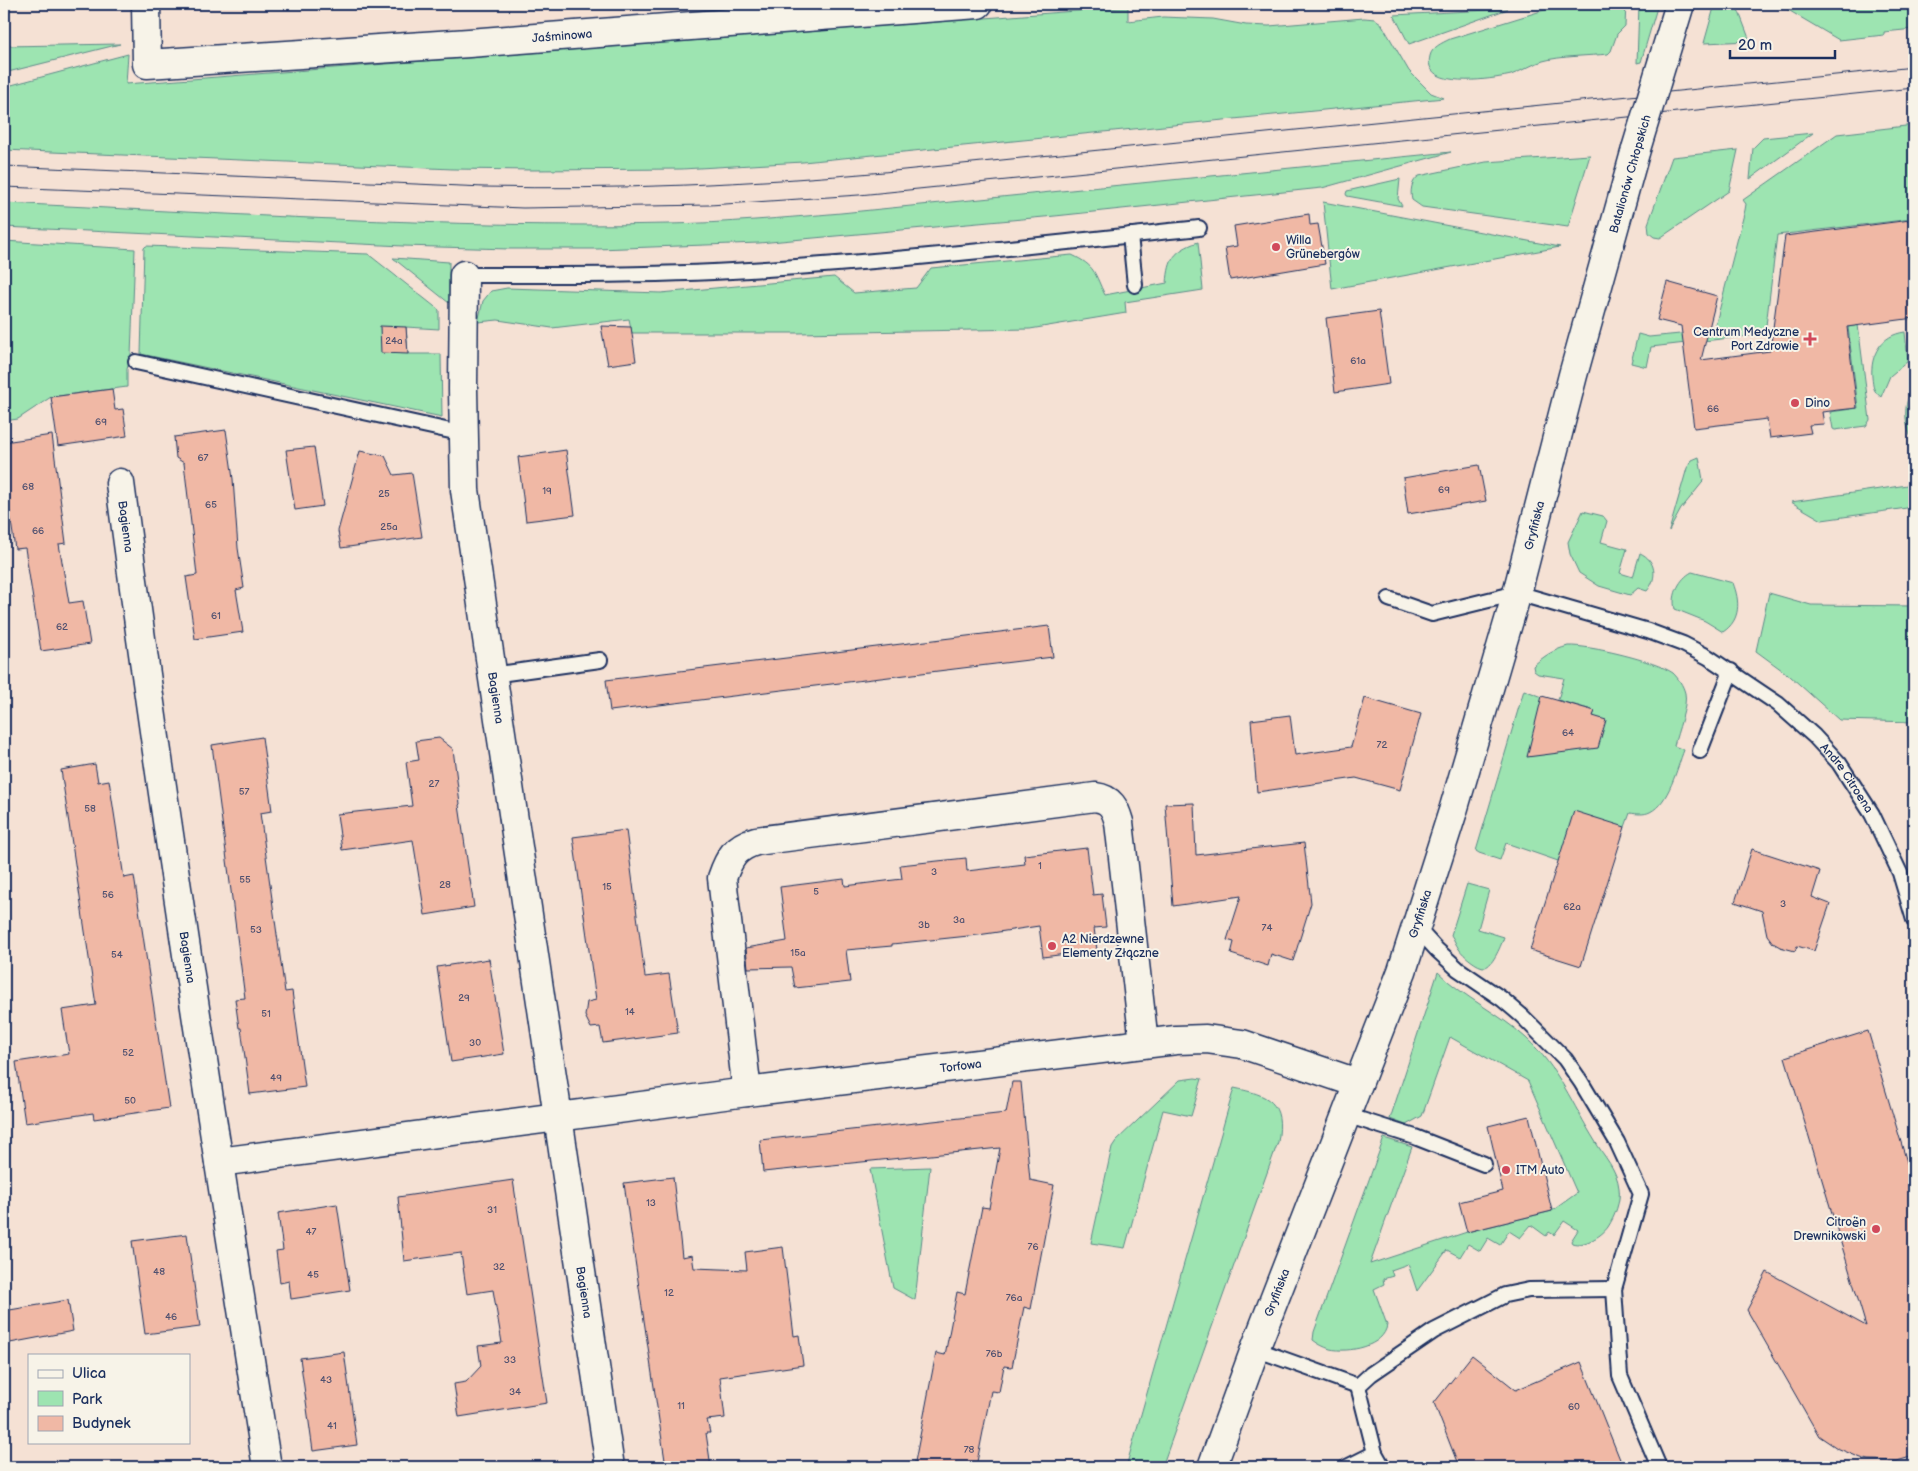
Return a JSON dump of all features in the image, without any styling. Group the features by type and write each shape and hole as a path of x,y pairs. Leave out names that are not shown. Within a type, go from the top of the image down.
{"street":[{"name":"Jaśminowa","path":"146,4 147,64 469,43 978,4"},
{"name":"Batalionów Chłopskich","path":"1582,345 1636,150 1680,4"},
{"name":"Bagienna","path":"464,275 465,490 610,1467"},
{"name":"Gryfińska","path":"1212,1467 1255,1349 1402,971 1479,726 1517,593 1582,345"},
{"name":"Bagienna","path":"120,483 219,1162 267,1467"},
{"path":"747,1092 722,878 728,861 743,845 756,841 1095,797 1105,798 1114,808 1119,822 1144,1043"},
{"name":"Torfowa","path":"559,1118 747,1092 1144,1043 1206,1039 1242,1044 1357,1083"},
{"path":"219,1162 559,1118"}],"lane":[{"path":"464,275 596,275 733,271 870,262 1199,228"},
{"path":"1130,235 1136,285"},
{"path":"136,362 464,434"},
{"path":"1388,599 1432,614 1517,593"},
{"name":"Andre Citroena","path":"1517,593 1665,638 1699,652 1731,671 1778,704 1814,736 1839,763 1876,822 1900,873 1914,920"},
{"path":"492,675 600,660"},
{"path":"1700,751 1731,671"},
{"path":"1416,927 1458,969 1502,999 1522,1016 1565,1059 1617,1142 1641,1194 1614,1289 1620,1376 1659,1467"},
{"path":"1346,1115 1415,1137 1484,1164"},
{"path":"1358,1386 1371,1374 1434,1331 1505,1295 1529,1290 1614,1289"},
{"path":"1255,1349 1358,1386"},
{"path":"1358,1386 1375,1453 1383,1467"},
{"path":"1347,1467 1375,1453"}],"green space":[{"path":"1564,4 1626,4 1625,26 1617,34 1611,51 1608,54 1550,59 1511,75 1490,79 1461,80 1447,78 1436,74 1430,67 1430,56 1433,50 1450,39"},
{"path":"1639,4 1658,4 1641,62 1637,63"},
{"path":"1715,4 1736,4 1750,41 1704,43"},
{"path":"1778,4 1914,4 1914,29 1884,32 1884,35 1839,40"},
{"path":"1128,7 1128,21 1163,17 1213,19 1246,25 1269,26 1364,18 1375,19 1381,23 1409,71 1431,93 1444,98 803,162 682,169 453,169 4,150 4,87 128,54 126,84"},
{"path":"1508,9 1409,44 1394,15"},
{"path":"120,44 4,73 4,46"},
{"path":"1914,125 1914,238 1912,219 1777,235 1765,334 1651,347 1647,367 1631,363 1638,334 1649,337 1711,331 1716,323 1745,210 1746,204 1743,200 1837,134"},
{"path":"1813,133 1750,179 1753,148 1763,138"},
{"path":"1738,150 1729,191 1660,238 1654,237 1649,233 1648,224 1672,157"},
{"path":"1451,152 1322,188 1055,216 759,243 598,249 509,249 403,246 4,227 4,203 419,222 586,225 712,223 841,213"},
{"path":"1590,155 1568,227 1422,207 1412,200 1412,187 1414,181 1419,176 1486,162"},
{"path":"1400,179 1398,199 1402,206 1347,196 1346,194 1347,191"},
{"path":"1323,202 1560,247 1332,289"},
{"path":"4,241 135,249 131,356 127,369 127,387 51,397 18,419 4,421"},
{"path":"1198,242 1203,290 1125,302 1126,313 1030,329 798,333 632,333 629,319 552,328 498,320 478,322 483,301 491,291 507,288 661,293 834,277 854,293 916,288 931,268 1072,255 1090,267 1105,295 1167,283 1169,267 1174,256 1183,249"},
{"path":"146,246 368,254 439,310 439,329 406,327 408,354 441,354 442,417 141,354 144,248"},
{"path":"393,258 449,262 449,303"},
{"path":"1858,325 1870,420 1866,426 1835,430 1833,429 1830,412 1858,408 1848,327"},
{"path":"1905,332 1908,361 1890,376 1881,397 1875,391 1873,384 1872,369 1875,354 1889,337"},
{"path":"1914,389 1914,443 1908,430 1906,408 1907,401"},
{"path":"1699,457 1702,483 1681,509 1669,531 1687,468 1692,460"},
{"path":"1914,484 1914,507 1822,520 1791,502"},
{"path":"1583,511 1603,516 1607,521 1601,542 1627,549 1620,573 1633,577 1640,553 1649,560 1654,570 1654,575 1651,586 1647,591 1638,588 1630,595 1599,586 1579,573 1570,554 1568,542"},
{"path":"1692,572 1733,583 1738,603 1736,616 1729,627 1723,632 1705,621 1675,609 1675,593 1684,578"},
{"path":"1769,593 1811,605 1914,606 1914,722 1839,720 1790,676 1756,651"},
{"path":"1568,646 1591,648 1638,659 1673,673 1682,684 1686,698 1674,746 1684,750 1672,784 1662,801 1650,812 1643,814 1630,813 1625,827 1558,861 1506,843 1500,860 1479,853 1476,851 1524,690 1593,716 1595,711 1558,700 1564,678 1538,674 1534,671 1533,666 1541,659 1553,651"},
{"path":"1467,884 1489,890 1478,929 1504,937 1494,959 1485,967 1475,963 1464,954 1451,935"},
{"path":"1438,972 1459,990 1516,1029 1547,1062 1616,1175 1619,1188 1617,1208 1611,1223 1605,1231 1596,1238 1581,1244 1572,1243 1571,1241 1578,1230 1564,1221 1554,1235 1549,1232 1546,1236 1531,1225 1520,1238 1509,1231 1500,1245 1488,1238 1480,1251 1468,1244 1460,1257 1447,1250 1417,1291 1408,1264 1391,1270 1393,1276 1383,1279 1384,1284 1374,1289 1387,1325 1384,1333 1379,1339 1364,1347 1346,1350 1330,1349 1313,1340 1314,1332 1384,1138 1412,1147 1370,1264 1467,1232 1552,1211 1577,1193 1528,1081 1450,1037 1422,1116 1406,1125 1390,1119"},
{"path":"1202,1079 1191,1116 1163,1110 1125,1248 1091,1243 1112,1147 1180,1080"},
{"path":"1234,1088 1257,1094 1272,1103 1279,1118 1278,1142 1162,1467 1126,1467"},
{"path":"930,1167 915,1300 893,1288 870,1169"}],"building":[{"name":"Willa Grünebergów","path":"1309,214 1310,225 1318,224 1325,264 1230,280 1225,248 1237,246 1234,226"},
{"name":"Centrum Medyczne Port Zdrowie","path":"1910,220 1911,227 1914,227 1914,318 1847,327 1857,408 1822,412 1824,424 1809,425 1811,433 1770,438 1767,419 1694,428 1681,326 1657,320 1667,282 1717,296 1701,360 1770,351 1785,236"},
{"path":"1379,311 1389,384 1335,392 1326,318"},
{"path":"380,326 406,327 408,354 381,353"},
{"path":"601,326 631,327 636,361 608,365"},
{"path":"112,389 115,410 123,409 127,436 58,446 51,397"},
{"path":"226,430 244,588 236,590 243,632 195,639 186,577 197,575 184,463 176,458 174,437"},
{"path":"52,435 66,543 59,544 69,603 83,601 90,644 41,651 25,548 15,549 4,472 4,442"},
{"path":"314,447 323,506 295,510 286,450"},
{"path":"566,450 575,515 526,521 518,457"},
{"path":"360,451 385,456 394,475 412,473 422,537 341,548 338,531"},
{"path":"1479,465 1486,501 1408,514 1403,478"},
{"path":"1049,626 1053,657 610,711 606,680"},
{"path":"1542,696 1595,711 1593,716 1606,720 1598,748 1527,757"},
{"path":"1365,698 1421,714 1400,790 1356,778 1257,792 1251,720 1290,715 1295,755 1351,747"},
{"path":"262,737 272,811 260,813 285,992 292,991 305,1087 250,1094 235,999 245,998 212,745"},
{"path":"439,738 453,749 474,907 425,915 413,840 342,850 337,814 412,806 406,762 419,760 416,741"},
{"path":"95,764 98,782 109,780 124,878 134,876 169,1108 94,1119 93,1113 25,1123 16,1062 69,1054 62,1010 96,1005 61,770"},
{"path":"1194,803 1196,855 1304,843 1311,903 1293,961 1271,954 1268,966 1231,954 1234,942 1227,940 1241,896 1173,906 1165,804"},
{"path":"1574,811 1625,827 1581,966 1530,950"},
{"path":"626,830 645,977 669,974 678,1033 603,1043 600,1027 591,1028 585,1016 587,1002 596,1000 573,837"},
{"path":"1087,848 1093,895 1102,894 1106,927 1094,928 1097,950 1043,957 1039,926 978,935 892,944 892,946 846,950 850,982 795,988 791,967 748,968 746,948 787,941 780,887 844,879 845,886 902,879 900,865 966,858 967,871 1025,864 1024,855"},
{"path":"1752,849 1820,871 1812,897 1830,904 1814,951 1797,946 1795,951 1773,943 1767,935 1762,911 1735,902"},
{"path":"489,959 504,1054 451,1062 437,967"},
{"name":"Citroën Drewnikowski","path":"1868,1031 1914,1186 1914,1456 1897,1461 1861,1458 1837,1448 1819,1436 1747,1310 1767,1272 1866,1326 1785,1057"},
{"path":"1012,1082 1021,1082 1030,1180 1054,1185 1031,1309 1024,1307 1012,1367 1004,1366 999,1392 991,1391 976,1467 914,1467 936,1353 945,1355 957,1292 965,1294 982,1207 989,1208 1000,1148 763,1172 760,1140 1006,1113"},
{"path":"1529,1116 1552,1211 1467,1232 1459,1202 1503,1191 1488,1126"},
{"path":"673,1177 682,1257 692,1255 694,1268 747,1270 745,1252 783,1247 794,1336 799,1335 803,1365 720,1377 725,1418 707,1420 710,1433 706,1433 711,1467 666,1467 624,1183"},
{"path":"513,1180 547,1403 459,1417 454,1384 466,1382 481,1366 478,1346 502,1343 493,1290 467,1294 461,1253 404,1261 398,1197"},
{"path":"337,1204 350,1290 291,1299 289,1281 280,1283 276,1251 283,1250 278,1213"},
{"path":"187,1234 200,1327 145,1334 132,1241"},
{"path":"68,1300 73,1331 10,1343 4,1311"},
{"path":"344,1352 357,1445 313,1451 300,1358"},
{"path":"1472,1355 1516,1390 1581,1362 1623,1467 1459,1467 1434,1403"}],"tram line":[{"path":"4,166 484,187 584,188 734,183 884,172 1914,67"},
{"path":"4,187 523,208 710,205 859,195 1914,88"}],"place":[{"name":"Willa Grünebergów","path":"1276,247"},
{"name":"Centrum Medyczne Port Zdrowie","path":"1810,339"},
{"name":"Dino","path":"1795,403"},
{"name":"A2 Nierdzewne Elementy Złączne","path":"1052,946"},
{"name":"ITM Auto","path":"1506,1170"},
{"name":"Citroën Drewnikowski","path":"1876,1229"}]}
